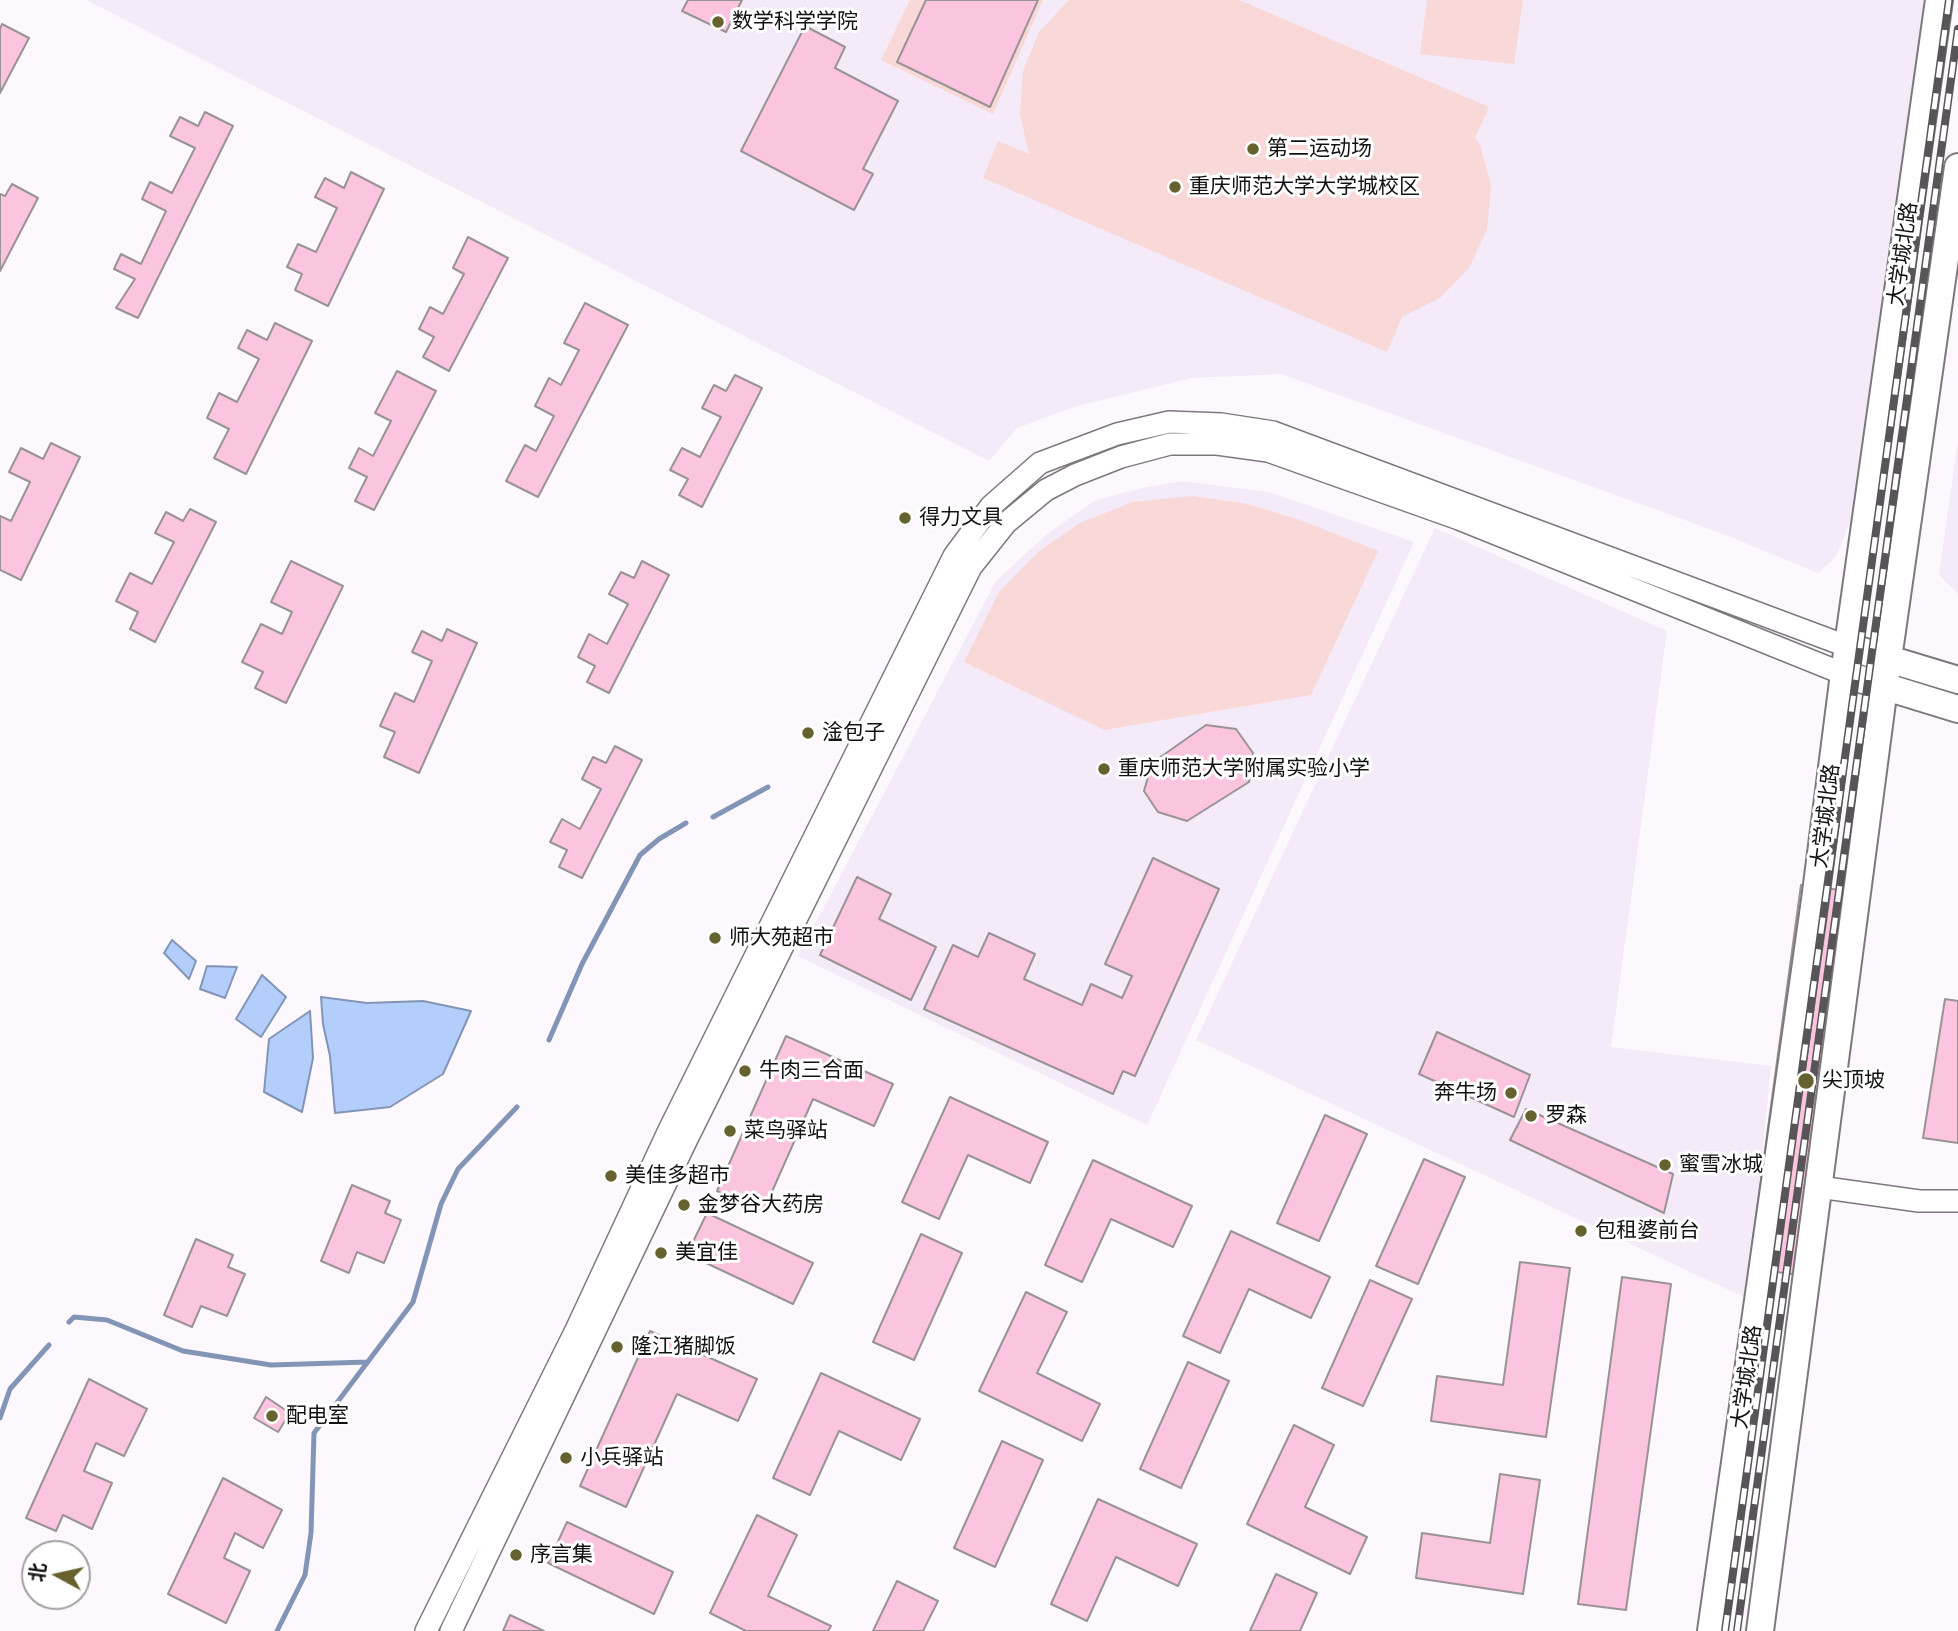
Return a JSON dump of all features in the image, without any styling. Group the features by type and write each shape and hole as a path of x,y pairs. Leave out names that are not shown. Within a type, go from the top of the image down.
{"main road":[{"name":"大学城北路","path":"1711,1631 1939,0"},
{"name":"大学城北路","path":"1760,1631 1884,687 1958,167"},
{"path":"1849,647 1958,680"},
{"path":"1844,674 1958,709"}],"street":[{"path":"426,1631 576,1330 669,1130 954,556 991,506 1040,463 1117,434 1169,422 1221,424 1273,432 1849,647"},
{"path":"451,1631 687,1139 971,567 1006,523 1046,489 1121,457 1170,444 1217,444 1268,451 1459,519 1844,674"},
{"path":"1819,1186 1919,1201 1958,1201"}],"shaded area":[{"name":"重庆师范大学大学城校区","path":"86,0 1925,0 1850,523 1835,558 1818,573 1726,535 1281,374 1192,378 1077,406 1017,428 989,461"},
{"path":"910,0 1043,0 993,114 881,60"},
{"path":"1069,0 1239,0 1489,107 1475,138 1480,145 1491,186 1487,229 1469,268 1440,298 1402,317 1387,352 983,178 998,141 1029,154 1020,114 1023,71 1039,32"},
{"path":"1427,0 1523,0 1514,64 1420,54"},
{"path":"1958,439 1958,594 1939,575"},
{"name":"重庆师范大学附属实验小学","path":"1183,481 1269,492 1414,542 1147,1125 798,956 996,581 1047,534 1096,500"},
{"path":"1192,496 1247,504 1300,520 1378,551 1311,695 1104,730 964,662 999,592 1038,552 1080,523 1133,502"},
{"path":"1435,528 1667,631 1611,1047 1771,1066 1748,1299 1196,1040"}],"water":[{"path":"172,940 196,961 189,979 164,953"},
{"path":"207,966 237,967 225,998 200,989"},
{"path":"262,975 286,997 261,1037 236,1019"},
{"path":"321,997 367,1003 423,1001 471,1011 443,1074 390,1107 335,1113"},
{"path":"310,1011 313,1058 302,1112 264,1092 269,1039"}],"building":[{"name":"数学科学学院","path":"688,0 742,0 726,32 682,11"},
{"path":"926,0 1038,0 990,107 897,62"},
{"path":"2,24 29,38 0,93 0,29"},
{"path":"805,26 845,47 835,68 898,101 863,169 873,174 854,210 741,151"},
{"path":"205,112 233,126 138,318 116,308 135,279 114,269 121,254 141,264 166,211 142,199 150,182 172,193 195,148 170,136 180,117 198,126"},
{"path":"351,172 384,189 328,306 295,290 302,274 287,267 298,244 316,252 337,208 315,197 325,178 344,188"},
{"path":"12,184 38,198 0,271 0,194 5,196"},
{"path":"468,237 508,258 449,371 423,357 434,337 419,329 430,307 443,314 464,274 453,268"},
{"path":"585,303 628,325 538,497 506,481 525,445 536,451 554,416 535,406 549,378 561,385 579,350 564,343"},
{"path":"275,323 312,341 246,474 214,458 229,429 207,418 219,393 237,402 259,359 238,348 247,330 267,340"},
{"path":"397,371 436,391 374,510 355,501 367,477 349,468 359,448 373,456 391,421 375,413"},
{"path":"735,375 762,388 702,507 679,495 688,479 670,470 682,448 700,457 721,417 702,408 714,385 726,391"},
{"path":"51,443 80,457 21,580 0,570 0,516 11,521 30,482 9,472 21,448 43,459"},
{"path":"190,509 216,522 155,642 130,629 138,612 116,601 130,573 152,584 174,542 155,533 166,512 183,521"},
{"path":"291,561 343,586 286,703 255,688 263,672 242,662 261,624 282,634 292,612 271,602"},
{"path":"642,561 669,575 609,693 587,682 595,666 578,657 589,634 607,644 628,604 609,594 621,572 634,578"},
{"path":"447,629 477,643 419,773 384,757 395,732 380,726 395,693 414,702 432,661 412,652 422,631 442,641"},
{"path":"1206,725 1236,729 1253,753 1249,782 1187,821 1158,812 1144,791 1152,763"},
{"path":"615,746 642,760 582,878 559,867 567,850 550,842 562,819 580,829 601,789 582,779 593,757 606,763"},
{"path":"1153,858 1219,889 1135,1076 1123,1071 1113,1094 924,1009 953,945 978,957 989,933 1035,954 1024,979 1082,1005 1091,984 1122,998 1132,976 1105,964"},
{"path":"857,877 891,894 879,919 936,947 911,1000 820,955"},
{"name":"尖顶坡","path":"1801,885 1863,893 1812,1277 1749,1268"},
{"path":"1945,999 1958,1001 1958,1143 1923,1138"},
{"path":"1437,1032 1530,1075 1514,1117 1419,1074"},
{"path":"786,1036 893,1084 874,1126 813,1099 763,1212 717,1191"},
{"path":"950,1097 1048,1142 1030,1183 968,1155 939,1219 902,1202"},
{"path":"1526,1109 1673,1174 1664,1213 1510,1140"},
{"path":"1325,1115 1367,1134 1319,1241 1277,1223"},
{"path":"1424,1159 1465,1177 1418,1284 1376,1266"},
{"path":"1093,1160 1192,1206 1173,1247 1111,1219 1082,1282 1045,1265"},
{"path":"352,1185 390,1201 385,1213 401,1220 384,1263 357,1252 349,1273 321,1261"},
{"path":"707,1213 813,1263 793,1304 687,1254"},
{"path":"1231,1231 1330,1277 1311,1318 1249,1289 1220,1353 1183,1336"},
{"path":"921,1234 962,1253 914,1360 873,1342"},
{"path":"196,1239 233,1255 228,1267 245,1274 227,1316 201,1306 192,1327 164,1315"},
{"path":"1520,1262 1570,1268 1546,1437 1431,1421 1437,1376 1503,1385"},
{"path":"1622,1277 1671,1284 1626,1610 1578,1604"},
{"path":"1370,1280 1412,1299 1363,1406 1322,1388"},
{"path":"1026,1292 1067,1312 1037,1373 1100,1404 1082,1441 979,1391"},
{"path":"650,1331 757,1379 738,1421 677,1394 626,1507 580,1486"},
{"path":"1188,1362 1229,1381 1181,1488 1140,1469"},
{"path":"821,1373 920,1419 901,1460 839,1431 810,1495 773,1478"},
{"path":"89,1379 147,1409 124,1456 96,1443 84,1471 112,1483 92,1529 63,1515 56,1531 26,1518"},
{"name":"配电室","path":"266,1397 290,1413 278,1432 254,1418"},
{"path":"1294,1425 1334,1445 1305,1507 1367,1537 1350,1574 1247,1524"},
{"path":"1002,1441 1043,1460 995,1567 954,1548"},
{"path":"1500,1474 1540,1480 1523,1594 1416,1578 1422,1533 1490,1543"},
{"path":"223,1478 282,1510 263,1548 235,1533 224,1558 250,1571 226,1623 168,1594"},
{"path":"1098,1499 1197,1544 1178,1586 1116,1557 1087,1621 1051,1604"},
{"path":"757,1515 797,1535 768,1596 831,1626 828,1631 746,1631 710,1613"},
{"path":"567,1522 673,1572 654,1614 548,1563"},
{"path":"1276,1574 1317,1593 1300,1631 1250,1631"},
{"path":"897,1581 938,1601 923,1631 873,1631"},
{"path":"510,1615 544,1631 503,1631"}],"waterway":[{"path":"713,817 768,787"},
{"path":"549,1040 582,964 640,855 659,839 686,823"},
{"path":"277,1631 305,1575 311,1533 314,1433 413,1302 441,1204 458,1169 517,1107"},
{"path":"69,1322 74,1317 107,1320 183,1351 271,1365 368,1362"},
{"path":"0,1418 10,1389 49,1345"}],"railway":[{"path":"1725,1631 1949,0"},
{"path":"1737,1631 1958,29"}],"place":[{"name":"数学科学学院","path":"718,22"},
{"name":"第二运动场","path":"1253,149"},
{"name":"重庆师范大学大学城校区","path":"1175,187"},
{"name":"得力文具","path":"905,518"},
{"name":"淦包子","path":"808,733"},
{"name":"重庆师范大学附属实验小学","path":"1104,769"},
{"name":"师大苑超市","path":"715,938"},
{"name":"牛肉三合面","path":"745,1071"},
{"name":"尖顶坡","path":"1806,1081"},
{"name":"奔牛场","path":"1511,1093"},
{"name":"罗森","path":"1531,1116"},
{"name":"菜鸟驿站","path":"730,1131"},
{"name":"蜜雪冰城","path":"1665,1165"},
{"name":"美佳多超市","path":"611,1176"},
{"name":"金梦谷大药房","path":"684,1205"},
{"name":"包租婆前台","path":"1581,1231"},
{"name":"美宜佳","path":"661,1253"},
{"name":"隆江猪脚饭","path":"617,1347"},
{"name":"配电室","path":"272,1416"},
{"name":"小兵驿站","path":"566,1458"},
{"name":"序言集","path":"516,1555"}]}
